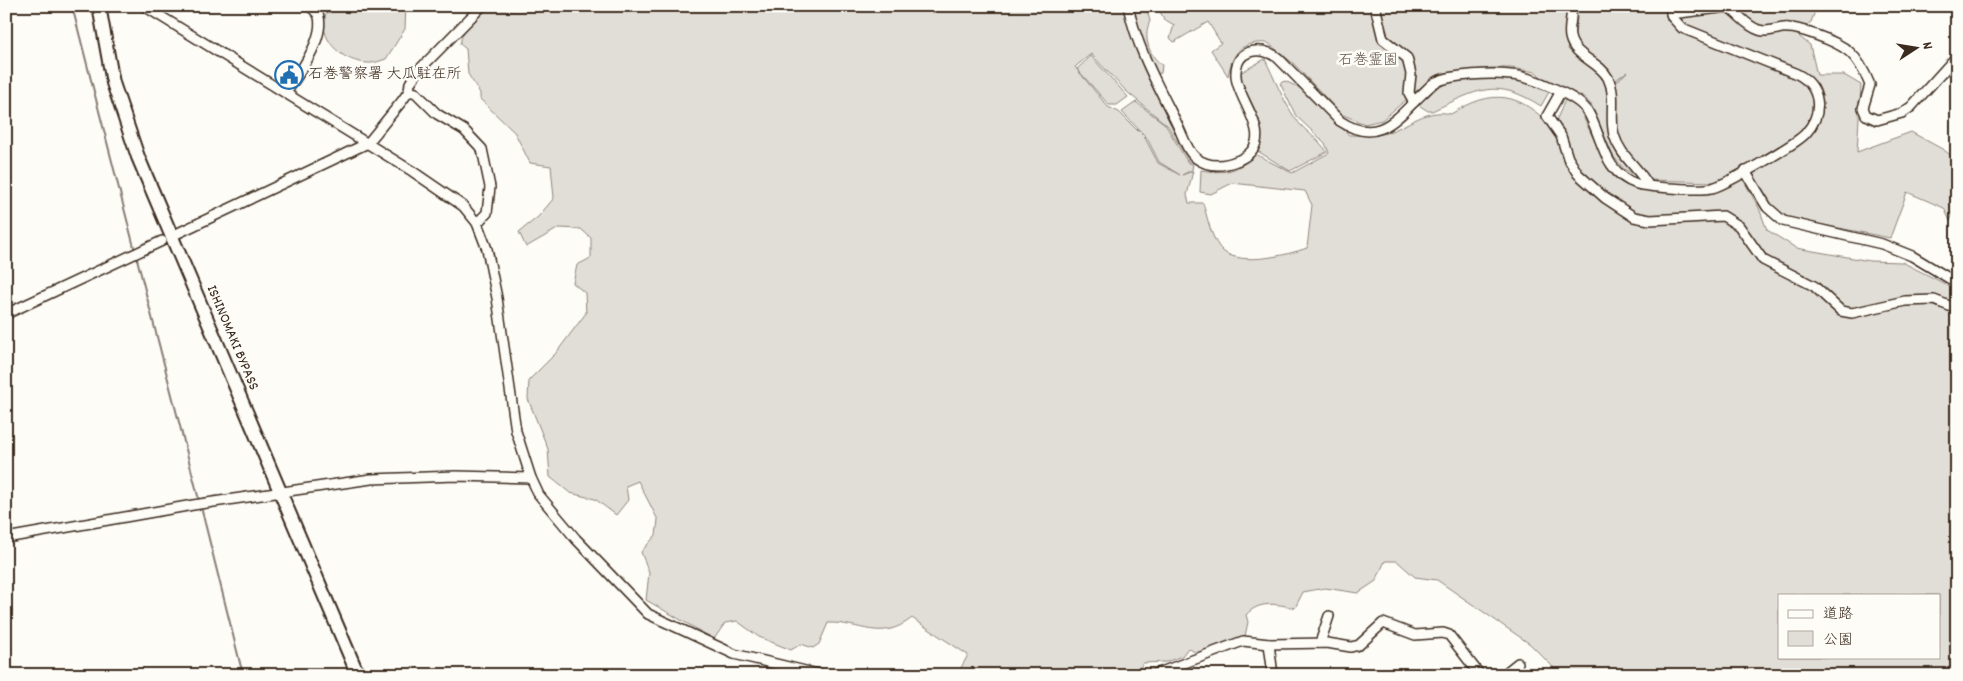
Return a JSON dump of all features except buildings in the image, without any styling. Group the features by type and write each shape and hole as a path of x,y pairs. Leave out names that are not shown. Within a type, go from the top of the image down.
{"highway":[{"name":"ISHINOMAKI BYPASS","path":"99,6 113,83 128,134 358,675"}],"street":[{"path":"144,6 450,195 477,223 487,249 516,431 530,478 539,495 556,516 648,614 734,654 822,675"},
{"path":"286,93 320,31 321,24 318,14 310,6"},
{"path":"321,6 342,6"},
{"path":"176,234 368,143 408,91 410,83 419,70 482,6"},
{"path":"1128,6 1138,42 1192,154 1206,163 1216,166 1242,159 1254,143 1257,130 1255,121 1237,85 1235,75 1237,64 1242,56 1251,51 1261,49 1270,52 1278,58 1340,121 1352,128 1371,132 1395,122 1434,83 1443,79 1493,74 1525,77 1578,101 1588,111 1608,161 1615,171 1627,180 1648,185 1706,190 1721,185 1745,172 1805,135 1817,111 1816,92 1811,83 1797,74 1682,28 1671,10 1723,6 1736,12 1748,25 1759,30 1767,32 1788,27 1841,44 1859,62 1864,71 1870,85 1863,108 1866,115 1877,120 1902,113 1911,107 1957,56"},
{"path":"1375,6 1383,39 1407,58 1411,74 1409,93 1414,102"},
{"path":"1571,6 1570,36 1573,44 1578,52 1598,65 1608,79 1612,94 1611,119 1615,138 1622,153 1648,185"},
{"path":"408,91 416,93 437,114 464,130 482,149 490,187 487,213 477,223"},
{"path":"1560,93 1547,116 1561,136 1571,165 1605,198 1634,217 1650,220 1723,216 1739,226 1763,260 1814,286 1841,311 1852,312 1905,301 1934,300 1957,309"},
{"path":"1745,172 1767,207 1783,221 1882,244 1912,256 1957,284"},
{"path":"6,314 162,241"},
{"path":"6,538 200,504 371,478 402,476 530,478"},
{"path":"1320,643 1329,616"},
{"path":"1153,675 1169,672 1237,642 1249,640 1268,644 1320,643 1352,647 1359,645 1383,623 1415,635 1443,633 1449,635 1480,675"},
{"path":"1268,644 1273,675"},
{"path":"1503,675 1518,663"}],"green space":[{"path":"330,6 406,6 405,29 386,59 373,63 360,62 340,53 327,37 324,27 325,17"},
{"name":"石巻霊園","path":"534,6 1146,6 1150,21 1147,33 1148,45 1153,56 1162,65 1161,73 1148,76 1192,161 1189,162 1168,126 1126,91 1091,54 1075,67 1108,107 1119,112 1145,138 1158,163 1180,175 1159,162 1147,138 1122,112 1136,102 1165,124 1188,163 1193,164 1192,170 1182,175 1193,171 1187,195 1189,203 1203,203 1213,236 1224,252 1232,256 1253,259 1288,254 1307,248 1312,205 1305,191 1232,183 1211,194 1200,192 1201,170 1217,172 1230,170 1242,165 1255,154 1292,173 1329,153 1325,143 1296,116 1280,83 1285,81 1302,89 1349,135 1387,133 1431,114 1451,114 1480,100 1493,98 1517,101 1529,107 1553,128 1565,100 1579,108 1607,167 1623,182 1641,189 1709,192 1721,189 1714,182 1650,180 1638,177 1624,169 1613,156 1592,106 1585,98 1542,78 1536,72 1511,68 1491,68 1443,73 1434,76 1382,120 1365,124 1341,114 1294,64 1268,43 1251,44 1240,49 1233,60 1228,76 1211,50 1221,43 1208,22 1174,42 1170,38 1174,25 1164,19 1157,6 1569,6 1569,24 1565,37 1568,49 1597,70 1605,79 1615,83 1627,72 1614,81 1605,69 1579,48 1574,40 1577,19 1575,6 1817,6 1811,22 1796,34 1810,45 1817,75 1844,75 1861,85 1857,152 1911,132 1944,150 1957,160 1957,204 1950,221 1944,208 1907,192 1890,238 1785,216 1769,201 1753,174 1744,181 1759,208 1767,230 1796,248 1870,261 1902,262 1957,290 1957,675 1561,675 1530,644 1437,580 1415,577 1397,561 1385,561 1376,581 1358,593 1325,588 1303,592 1295,608 1269,604 1257,607 1246,615 1248,622 1245,636 1198,654 1188,648 1182,656 1166,662 1143,663 1135,675 957,675 968,655 912,618 901,625 880,630 828,623 819,644 813,648 801,644 791,650 759,637 737,621 725,623 714,639 646,600 649,573 641,552 656,535 658,520 638,481 626,486 628,500 616,515 595,499 570,493 550,477 548,449 528,399 529,380 556,353 586,313 585,293 573,283 577,265 591,258 591,238 581,229 559,228 526,247 519,232 538,217 554,198 551,166 530,163 515,133 480,99 480,93 468,74 466,49 460,44 467,27 481,13 493,9 523,11"},
{"path":"1091,56 1128,97 1117,105 1109,105 1077,69"},
{"path":"1265,59 1295,118 1327,152 1290,171 1256,150 1260,130 1259,119 1238,74"},
{"path":"1496,77 1518,80 1549,92 1541,106 1525,97 1498,89 1486,90 1462,97 1432,111 1428,111 1417,104 1442,83"}],"waterway":[{"path":"72,6 135,251"},
{"path":"136,255 199,500"},
{"path":"201,507 243,675"}],"place":[{"name":"石巻警察署 大瓜駐在所","path":"289,75"}]}
